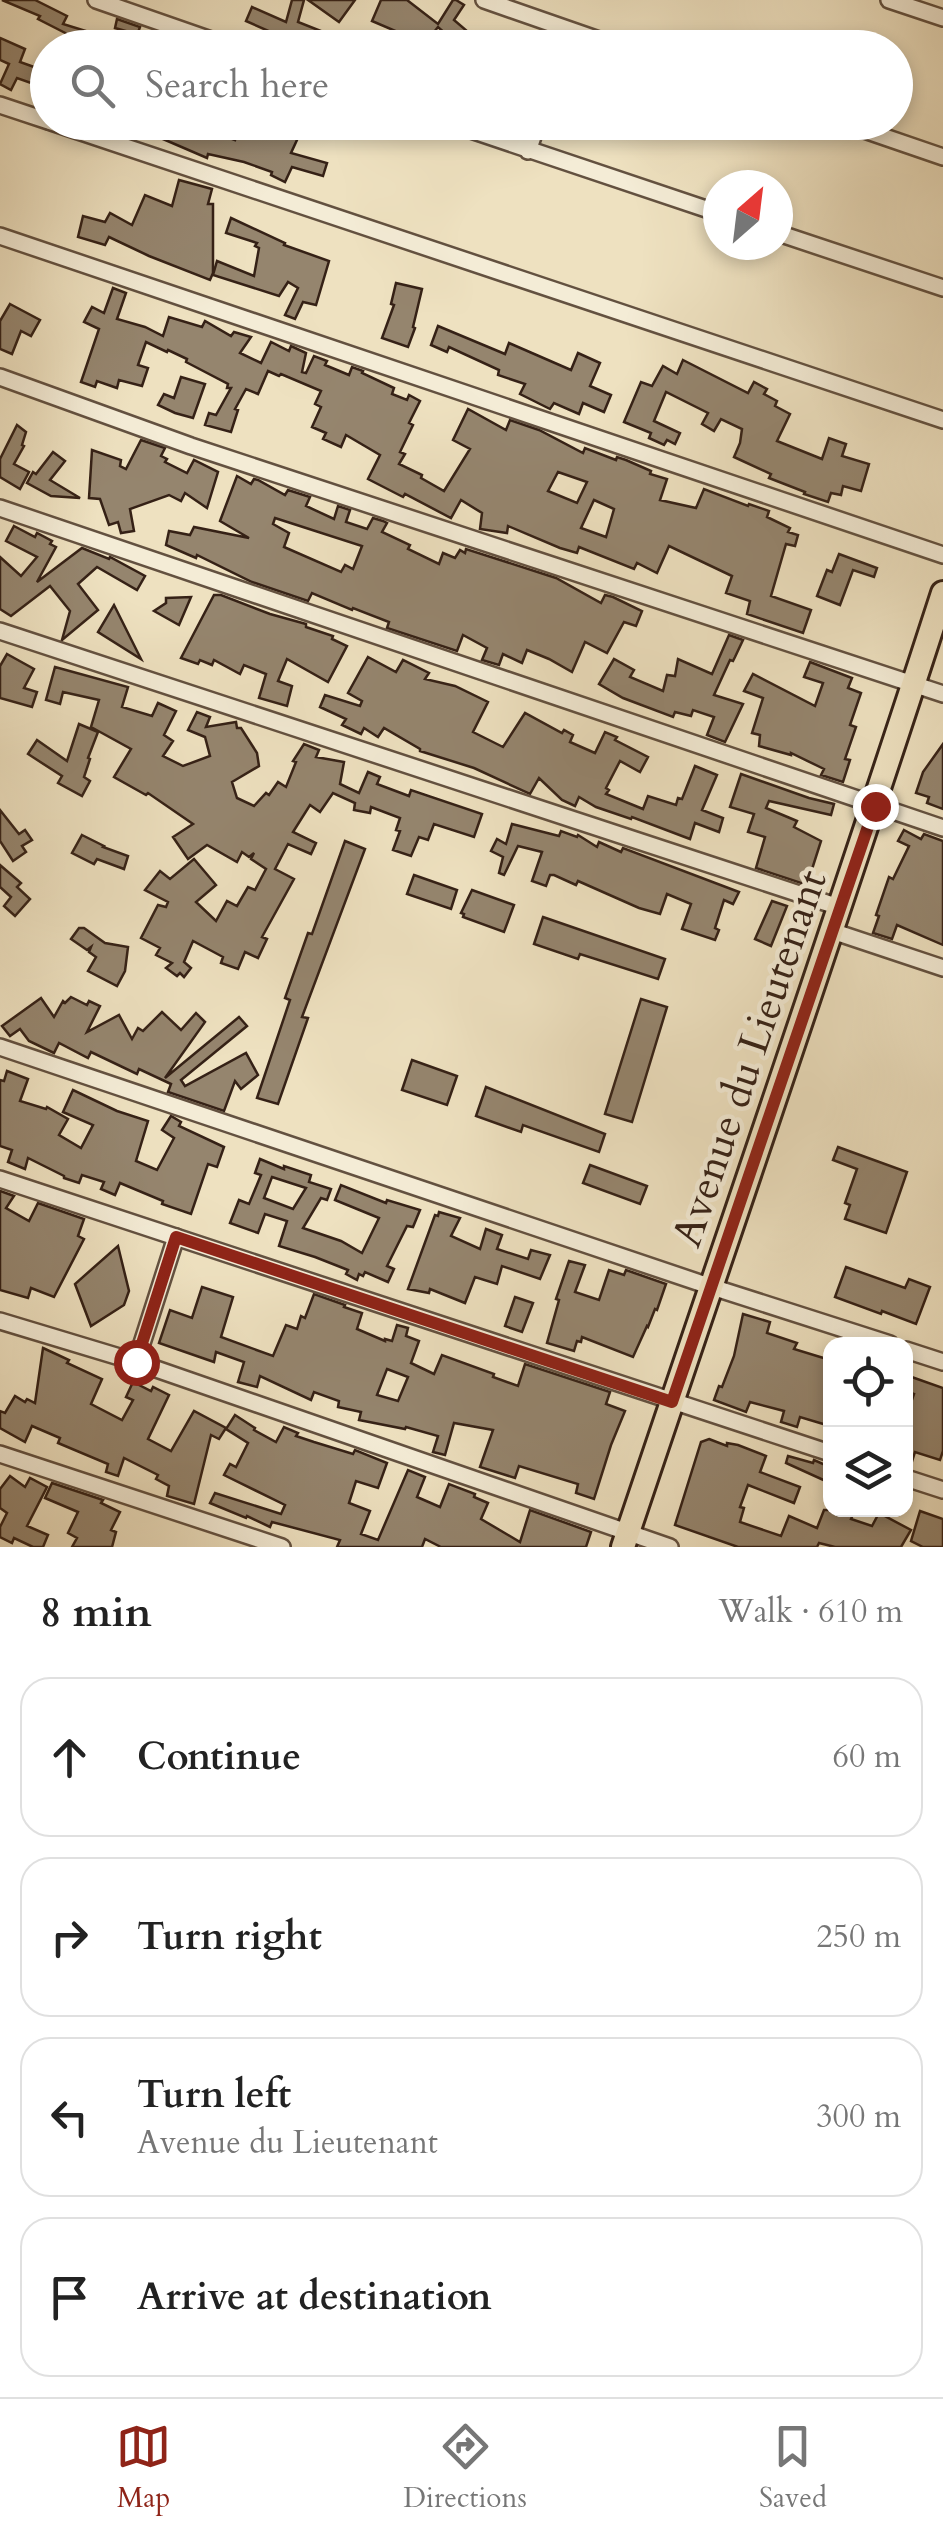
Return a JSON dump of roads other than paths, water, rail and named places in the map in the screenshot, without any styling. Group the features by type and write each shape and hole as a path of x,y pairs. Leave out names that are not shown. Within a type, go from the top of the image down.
{"main road":[{"name":"Avenue du Lieutenant","path":"625,1540 875,806 943,593"}],"street":[{"path":"96,0 182,30"},
{"path":"484,0 572,30"},
{"path":"889,0 943,18"},
{"path":"0,105 30,115"},
{"path":"103,140 943,420"},
{"path":"497,140 703,209"},
{"path":"528,151 532,140"},
{"path":"892,140 943,158"},
{"path":"0,236 943,556"},
{"path":"793,238 943,288"},
{"path":"0,376 191,446 943,694"},
{"path":"0,508 943,828"},
{"path":"0,631 839,908"},
{"path":"832,931 943,968"},
{"path":"0,1047 868,1337"},
{"path":"0,1180 823,1451"},
{"path":"136,1362 176,1237"},
{"path":"0,1321 136,1362 625,1540 670,1547"},
{"path":"913,1352 943,1362"},
{"path":"0,1454 282,1547"},
{"path":"913,1480 943,1490"}]}
